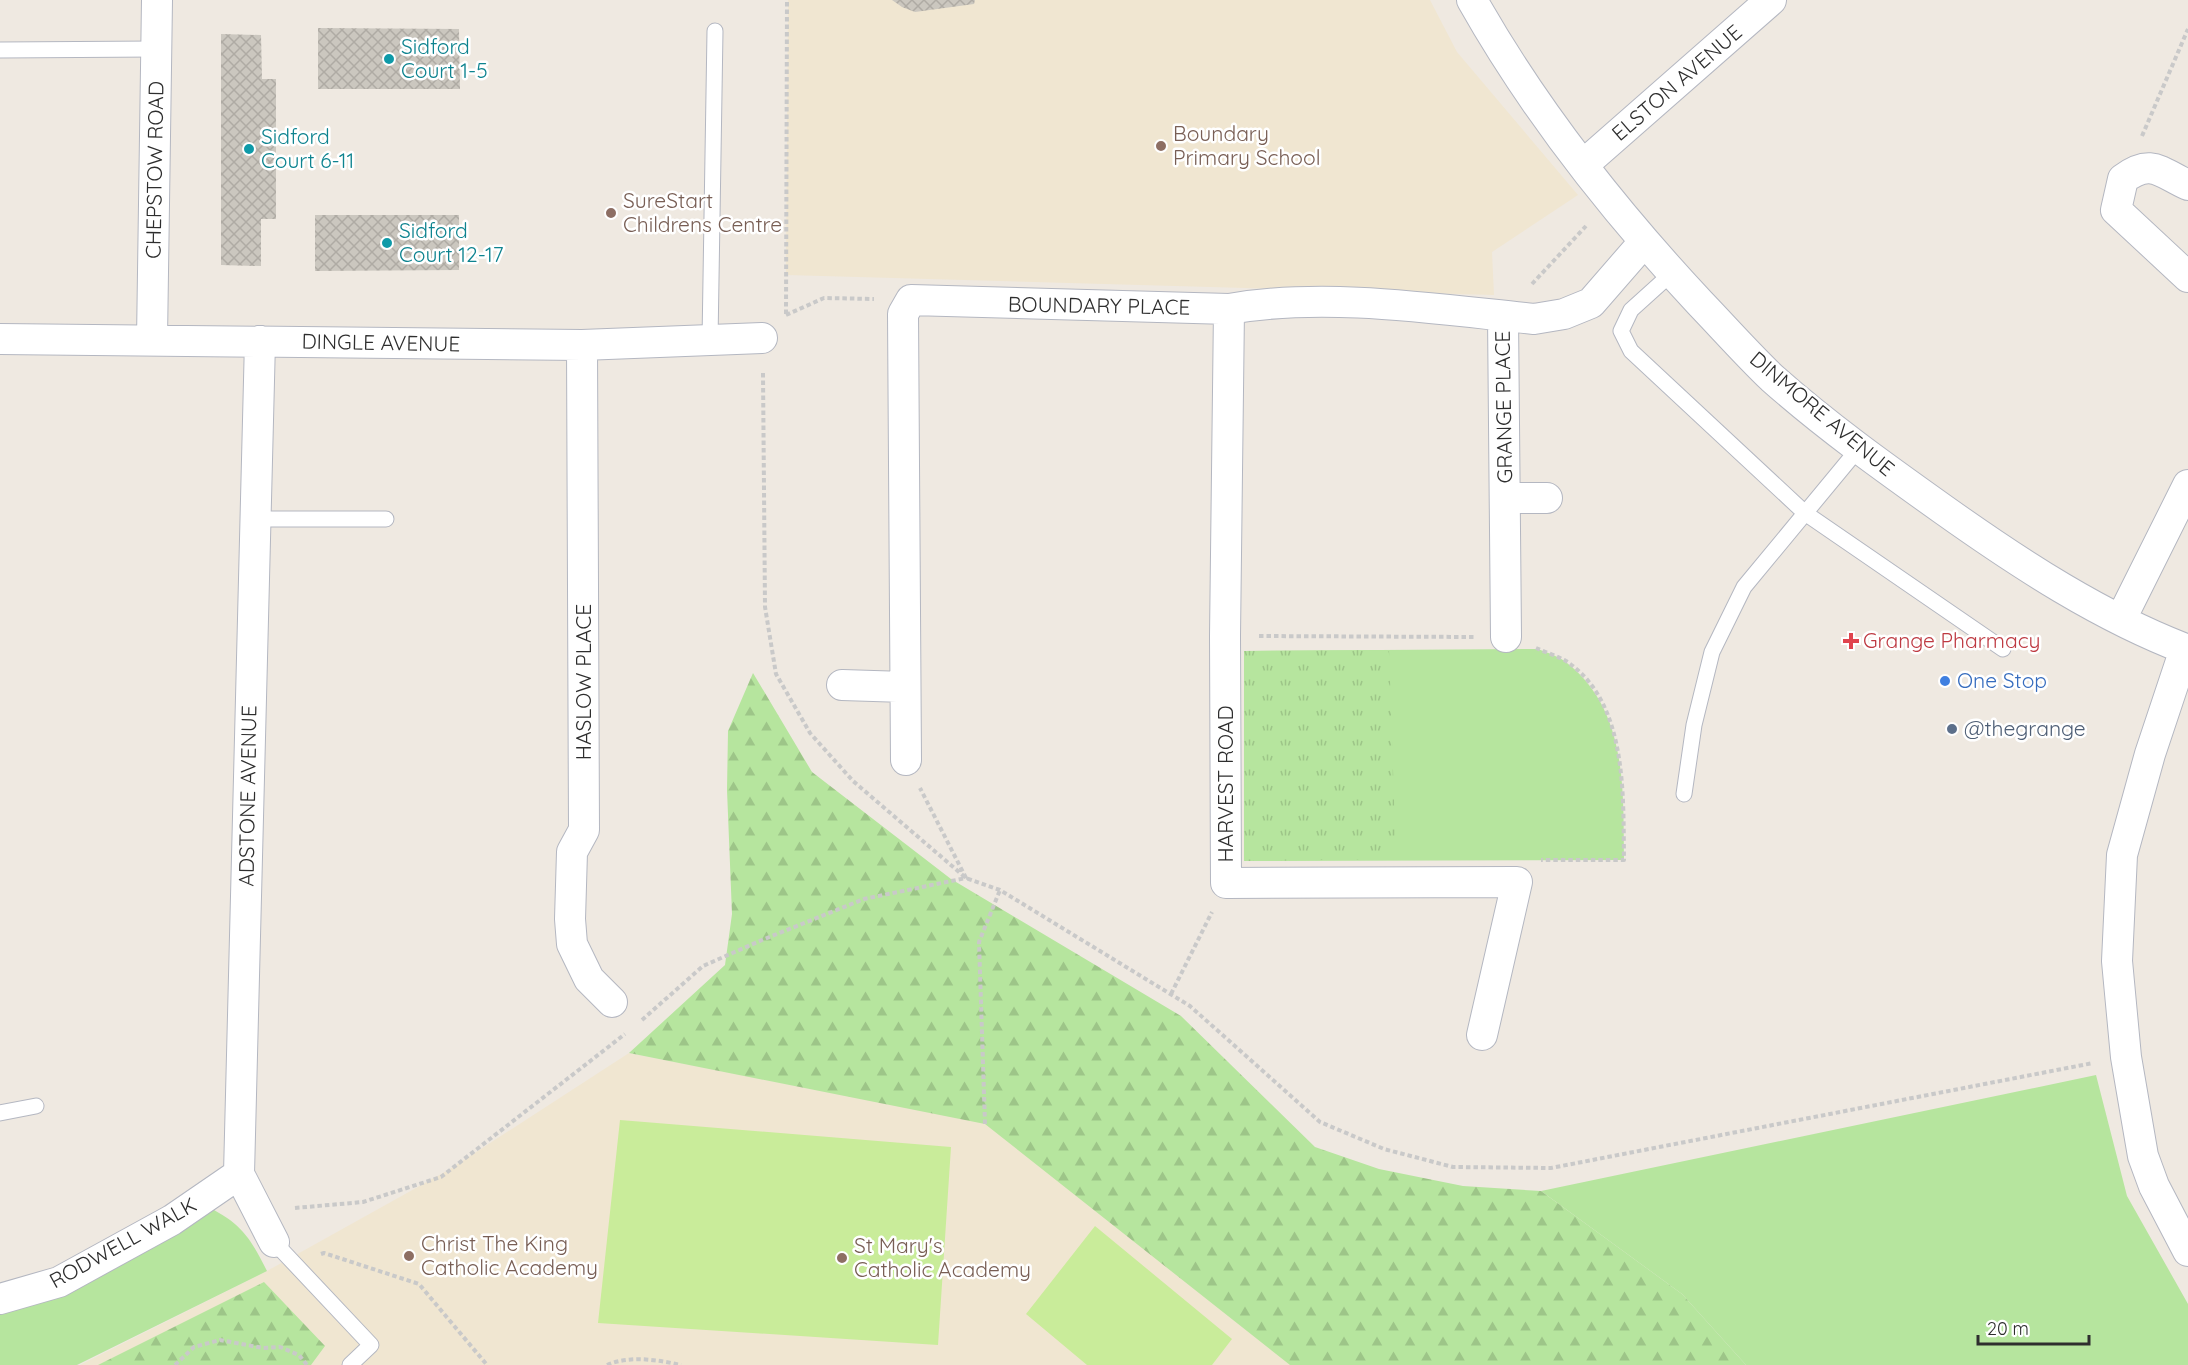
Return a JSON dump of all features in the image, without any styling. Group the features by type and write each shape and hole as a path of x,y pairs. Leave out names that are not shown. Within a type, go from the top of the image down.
{"street":[{"name":"CHEPSTOW ROAD","path":"152,340 157,0"},
{"name":"DINMORE AVENUE","path":"1472,0 1519,79 1644,242 1772,378 1859,448 2008,555 2121,619 2186,649"},
{"name":"ELSTON AVENUE","path":"1583,165 1772,0"},
{"path":"2188,185 2149,166 2135,170 2123,179 2115,210 2188,277"},
{"name":"BOUNDARY PLACE","path":"911,300 1229,309 1272,302 1323,301 1534,319 1564,314 1591,303 1644,242"},
{"path":"906,760 903,314 911,300"},
{"name":"HARVEST ROAD","path":"1229,309 1225,636 1226,883 1517,882 1482,1035"},
{"name":"GRANGE PLACE","path":"1503,316 1506,638"},
{"name":"DINGLE AVENUE","path":"0,339 582,345 762,338"},
{"name":"ADSTONE AVENUE","path":"260,342 239,1174 284,1252"},
{"name":"HASLOW PLACE","path":"582,345 584,830 572,852 570,920 572,944 580,962 589,979 612,1002"},
{"path":"2121,619 2188,485"},
{"name":"GRANGE PLACE","path":"1505,498 1547,498"},
{"path":"2186,649 2140,786 2122,855 2117,961 2126,1057 2143,1156 2154,1186 2188,1251"},
{"path":"842,685 905,687"},
{"name":"RODWELL WALK","path":"0,1299 59,1282 172,1220 239,1174"}],"lane":[{"path":"710,341 715,31"},
{"path":"0,50 156,49"},
{"path":"1672,273 1631,310 1621,331 1631,351 1806,513 2003,649"},
{"path":"1684,794 1694,725 1712,652 1744,587 1859,448"},
{"path":"255,519 386,519"},
{"path":"0,1113 36,1106"},
{"path":"284,1252 371,1345 350,1365"}],"path":[{"path":"786,315 787,0"},
{"path":"2123,179 2188,29"},
{"path":"1503,316 1611,200"},
{"path":"911,300 824,298 786,315 762,338 765,607 776,674 810,733 846,773 966,878 1000,890 1190,1006 1320,1122 1384,1149 1453,1167 1551,1168 2126,1057"},
{"path":"1225,636 1506,638 1566,661 1589,683 1612,725 1623,776 1624,860 1537,860"},
{"path":"906,760 966,878"},
{"path":"636,1026 703,966 762,939 864,899 966,878"},
{"path":"1171,994 1226,883"},
{"path":"986,1124 979,942 1000,890"},
{"path":"259,1212 363,1202 441,1177 626,1033"},
{"path":"284,1252 324,1253 419,1284 487,1365"},
{"path":"175,1365 194,1347 220,1340 263,1348 280,1347 299,1355 307,1365"},
{"path":"607,1365 616,1361 655,1359 681,1365"}],"shaded area":[{"name":"Boundary Primary School","path":"788,0 1430,0 1457,52 1578,195 1492,252 1494,295 786,275"},
{"name":"St Mary's Catholic Academy","path":"629,1053 990,1124 1292,1365 80,1365 267,1271 450,1169"}],"green space":[{"path":"1538,649 1564,661 1587,682 1602,704 1612,728 1622,780 1624,860 1244,861 1244,651"},
{"path":"1389,650 1396,859 1244,861 1244,651"},
{"path":"753,673 812,772 951,879 1181,1016 1315,1147 1379,1169 1463,1186 1541,1191 1682,1294 1746,1365 1290,1365 985,1124 629,1053 725,965 732,914 727,790 728,731"},
{"path":"2096,1075 2127,1196 2188,1304 2188,1365 1746,1365 1682,1294 1541,1191"},
{"path":"620,1120 951,1147 938,1345 598,1323"},
{"path":"198,1202 223,1215 240,1229 267,1271 77,1365 0,1365 0,1299"},
{"path":"1095,1226 1232,1339 1212,1365 1087,1365 1026,1314"},
{"path":"264,1282 325,1346 311,1365 98,1365"}],"building":[{"path":"892,0 975,0 974,4 915,12"},
{"name":"Sidford Court 1-5","path":"318,28 459,29 460,89 318,89"},
{"name":"Sidford Court 6-11","path":"221,34 261,35 262,79 276,79 276,219 261,219 261,266 221,265"},
{"name":"Sidford Court 12-17","path":"315,215 459,215 459,270 315,271"}],"place":[{"name":"Sidford Court 1-5","path":"389,59"},
{"name":"Boundary Primary School","path":"1161,146"},
{"name":"Sidford Court 6-11","path":"249,149"},
{"name":"SureStart Childrens Centre","path":"611,213"},
{"name":"Sidford Court 12-17","path":"387,243"},
{"name":"Grange Pharmacy","path":"1851,641"},
{"name":"One Stop","path":"1945,681"},
{"name":"@thegrange","path":"1952,729"},
{"name":"Christ The King Catholic Academy","path":"409,1256"},
{"name":"St Mary's Catholic Academy","path":"842,1258"}]}
